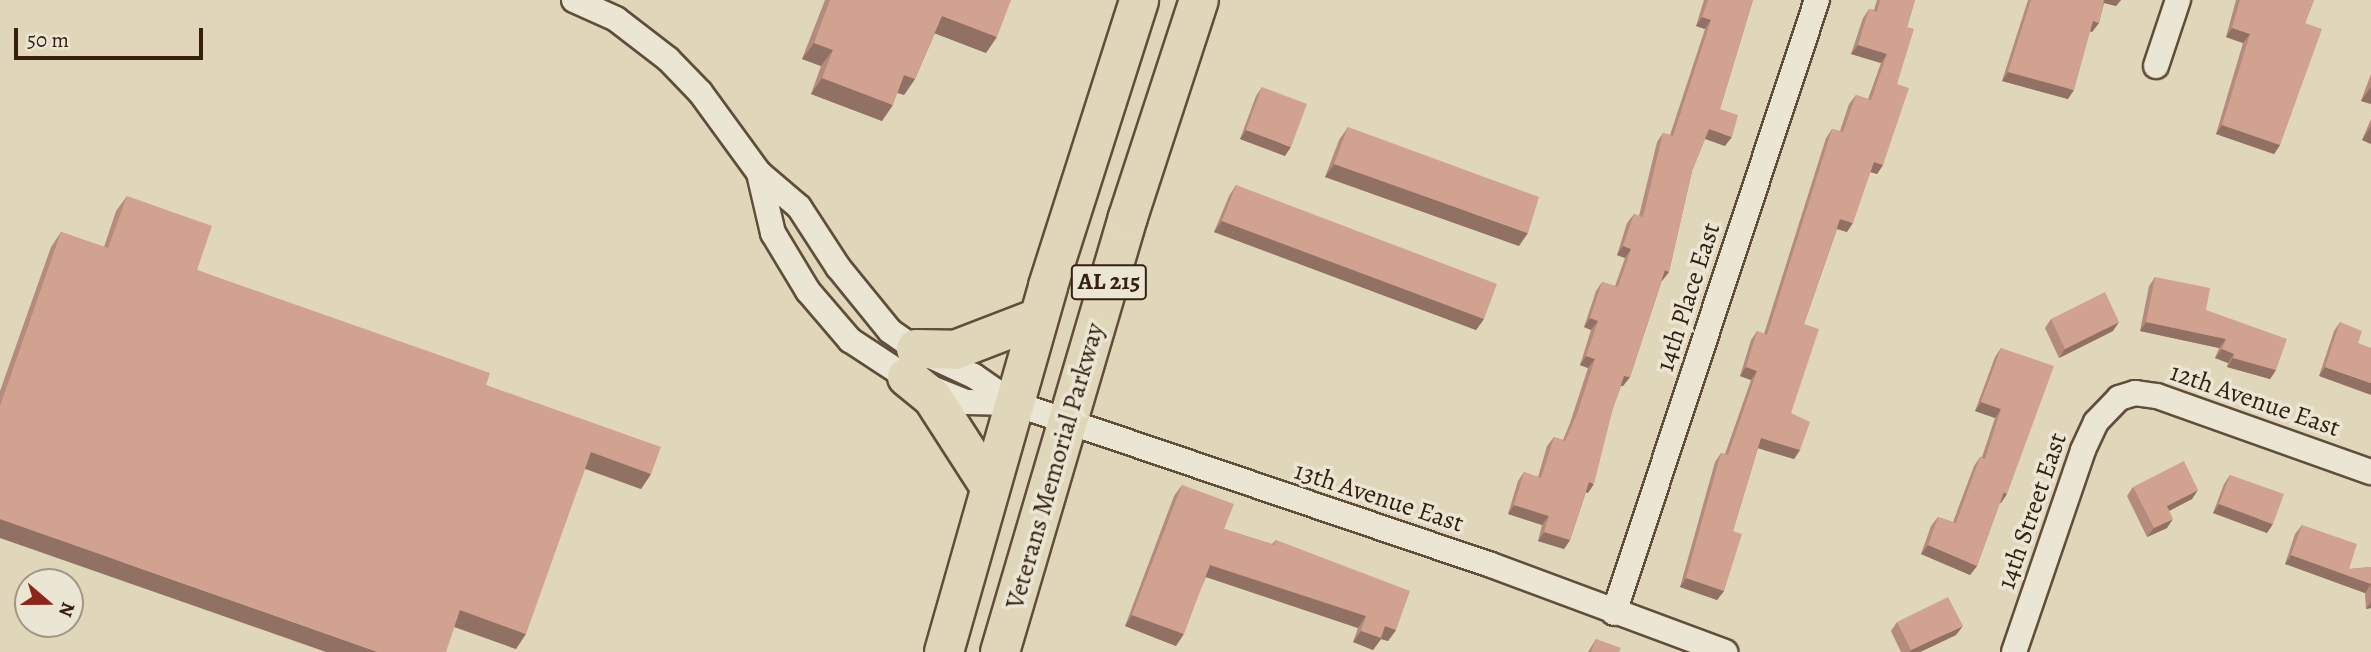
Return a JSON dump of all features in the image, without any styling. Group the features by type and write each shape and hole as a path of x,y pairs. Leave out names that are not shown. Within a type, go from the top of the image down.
{"main road":[{"name":"AL 215","path":"944,652 1038,318 1139,0"},
{"name":"Veterans Memorial Parkway","path":"1000,652 1067,421 1199,0"},
{"path":"990,487 911,363 955,350 1038,318"}],"street":[{"name":"13th Avenue East","path":"574,0 616,19 668,59 700,92 760,173 799,207 838,267 890,331 911,363"},
{"name":"14th Place East","path":"1614,612 1817,0"},
{"path":"2156,66 2178,0"},
{"name":"13th Avenue East","path":"760,173 773,233 808,291 850,340 911,363 974,376 1013,403 1491,565 1725,652"},
{"name":"12th Avenue East","path":"2119,398 2135,393 2157,396 2371,472"},
{"name":"14th Street East","path":"2014,652 2083,450 2101,415 2119,398"}],"building":[{"path":"830,0 1011,0 997,37 942,16 915,79 904,75 893,105 822,78 833,50 814,43"},
{"path":"1708,0 1753,0 1720,109 1738,115 1732,137 1709,129 1692,171 1669,272 1665,270 1630,377 1624,376 1594,484 1589,482 1570,540 1544,532 1549,516 1514,505 1524,472 1541,478 1554,437 1565,441 1577,414 1595,359 1586,356 1598,321 1590,318 1602,282 1618,287 1631,249 1623,246 1634,214 1643,217 1663,133 1673,136 1711,20 1702,17"},
{"path":"1880,0 1915,0 1907,27 1914,29 1897,84 1909,88 1883,165 1874,162 1853,223 1840,219 1804,324 1819,329 1791,413 1810,422 1800,450 1761,438 1733,531 1742,534 1724,591 1686,578 1721,453 1728,455 1757,371 1746,367 1757,331 1767,335 1832,129 1843,132 1856,95 1871,100 1887,54 1858,45 1869,9 1877,12"},
{"path":"2031,0 2104,0 2099,23 2093,21 2074,90 2008,72"},
{"path":"2240,0 2314,0 2305,23 2322,29 2280,145 2222,125 2250,34 2232,28"},
{"path":"1262,87 1307,104 1291,147 1246,130"},
{"path":"1348,127 1539,197 1528,233 1334,164"},
{"path":"1236,185 1497,284 1484,319 1222,221"},
{"path":"127,196 212,226 197,270 490,373 486,385 661,447 651,474 591,452 526,634 460,610 446,652 378,652 0,519 0,406 61,232 108,248"},
{"path":"2155,277 2210,288 2206,310 2287,339 2276,370 2233,358 2234,354 2222,349 2226,339 2146,322"},
{"path":"2105,292 2119,322 2065,349 2051,319"},
{"path":"2340,322 2362,331 2358,343 2371,348 2371,383 2325,367"},
{"path":"2001,348 2054,366 2007,494 2004,492 1977,566 1928,545 1938,517 1956,523 1980,457 1985,459 2001,409 1981,402"},
{"path":"2184,461 2198,490 2167,506 2173,519 2154,528 2133,487"},
{"path":"2230,475 2284,494 2273,524 2219,504"},
{"path":"1182,485 1234,504 1224,529 1274,545 1276,540 1410,591 1396,630 1385,626 1381,638 1361,631 1366,616 1210,565 1184,634 1132,615"},
{"path":"2302,525 2357,544 2349,569 2371,567 2371,584 2291,555"},
{"path":"1948,597 1963,626 1911,650 1897,622"},
{"path":"1596,639 1621,648 1619,652 1591,652"}]}
